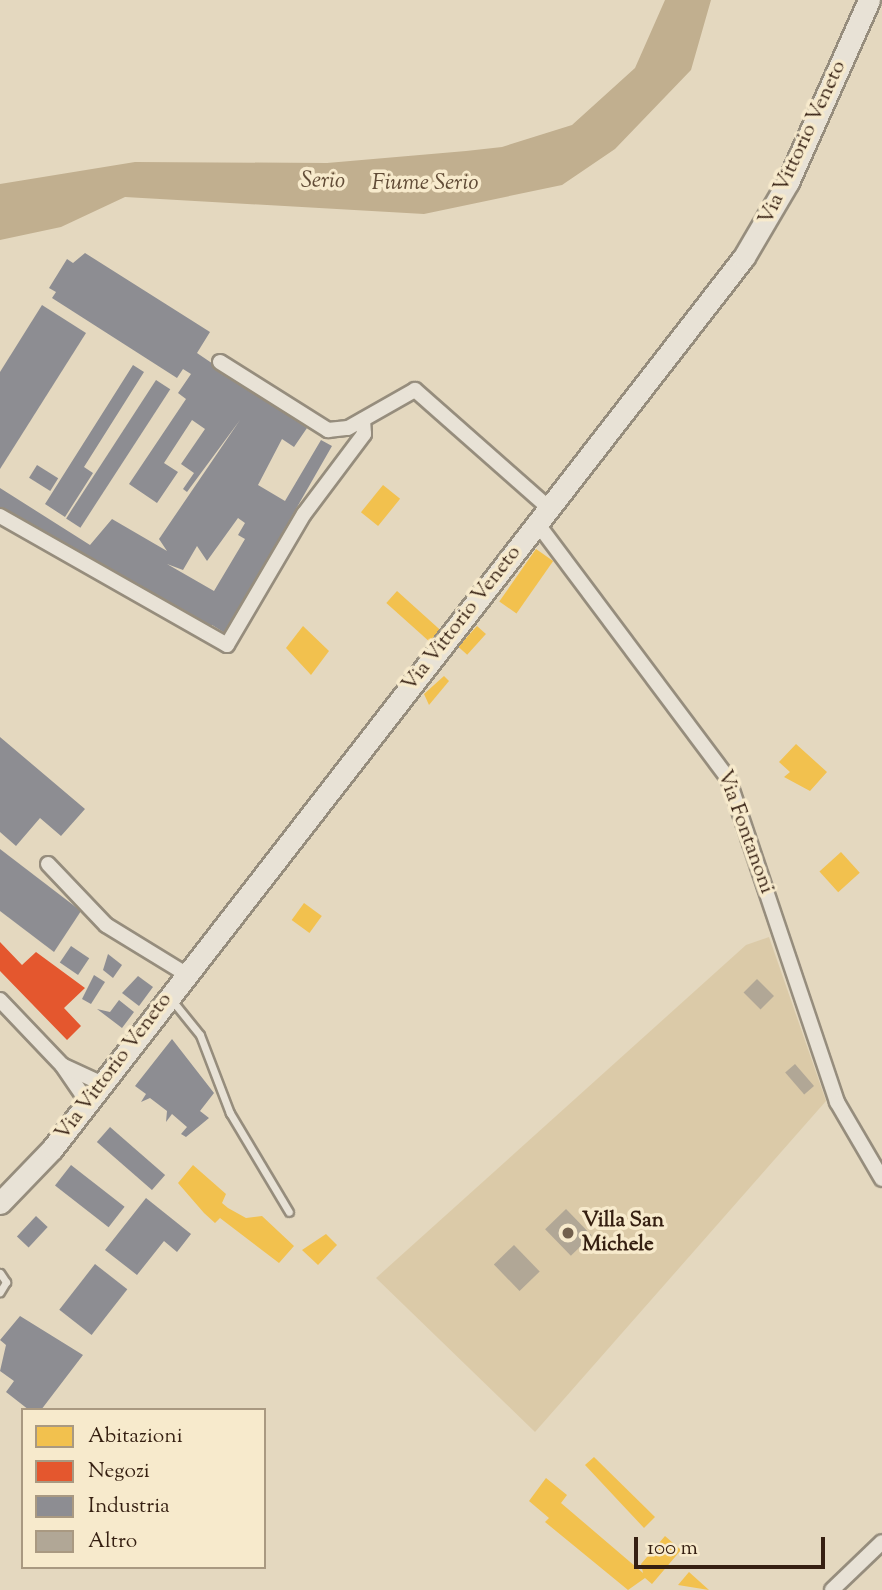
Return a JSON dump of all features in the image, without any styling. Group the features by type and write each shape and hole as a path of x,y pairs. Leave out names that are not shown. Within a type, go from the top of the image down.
{"main road":[{"name":"Via Vittorio Veneto","path":"0,1203 103,1084 167,997 543,516 767,222 869,0"}],"street":[{"path":"0,516 227,645 304,514 364,434 363,420 339,431 317,426 220,362"},
{"name":"Via Fontanoni","path":"363,420 415,390 543,516 728,778 837,1102 882,1179"},
{"path":"48,864 106,925 186,974"},
{"path":"0,1000 62,1065 88,1103"},
{"path":"62,1065 103,1084"},
{"path":"832,1590 882,1542"}],"lane":[{"path":"167,997 186,1011 200,1035 230,1113 289,1212"},
{"path":"0,1273 6,1282 0,1292"}],"shaded area":[{"path":"769,937 826,1101 535,1432 376,1278 746,945"}],"water":[{"name":"Fiume Serio","path":"665,0 711,0 691,70 615,149 562,185 424,214 125,197 61,227 0,240 0,184 135,162 327,163 466,151 502,147 572,125 635,68"}],"building: Abitazioni":[{"path":"383,485 400,499 378,526 361,512"},
{"path":"536,549 553,561 516,613 499,601"},
{"path":"397,591 441,630 430,642 386,603"},
{"path":"303,626 329,651 311,675 286,648"},
{"path":"477,626 486,634 467,655 458,647"},
{"path":"444,676 449,681 429,705 424,694"},
{"path":"796,744 827,772 810,791 784,777 790,772 779,762"},
{"path":"841,852 860,873 838,892 819,871"},
{"path":"304,903 322,916 309,933 292,920"},
{"path":"193,1165 226,1194 222,1203 228,1208 246,1218 262,1216 294,1246 279,1263 220,1218 215,1223 204,1213 178,1183"},
{"path":"326,1234 337,1245 318,1265 302,1250"},
{"path":"594,1457 655,1517 644,1528 585,1465"},
{"path":"546,1478 567,1495 561,1503 643,1573 641,1564 665,1536 681,1550 652,1584 645,1578 628,1590 545,1522 549,1518 529,1501"},
{"path":"689,1572 709,1590 678,1585"}],"building: Negozi":[{"path":"0,942 22,965 36,952 85,988 64,1008 81,1026 67,1040 0,971"}],"building: Industria":[{"path":"85,253 210,332 197,353 307,428 294,447 282,439 258,485 285,501 321,440 332,446 225,633 212,625 208,631 0,507 0,488 90,545 112,519 167,551 159,539 240,420 187,492 183,489 194,473 181,464 205,429 192,420 164,463 178,472 157,503 129,484 186,399 178,393 191,374 183,369 177,378 52,298 56,292 49,288 67,259 73,263","holes":["238,518 245,523 238,535 245,539 214,591 167,564 183,570 197,546 207,561"]},
{"path":"42,305 86,333 0,469 0,372"},
{"path":"133,365 144,372 84,467 93,473 65,517 45,504"},
{"path":"156,380 170,389 80,528 66,518"},
{"path":"37,465 58,478 50,491 29,478"},
{"path":"0,737 85,809 61,836 40,818 16,846 0,832"},
{"path":"0,849 81,911 54,952 0,911"},
{"path":"71,946 89,958 78,975 60,963"},
{"path":"108,954 122,965 113,978 103,970"},
{"path":"94,975 105,982 91,1004 82,999"},
{"path":"138,976 153,987 139,1006 122,993"},
{"path":"119,1000 134,1012 122,1028 97,1009 110,1012"},
{"path":"172,1039 214,1093 200,1111 209,1118 186,1137 181,1134 187,1127 172,1114 166,1122 167,1111 150,1098 141,1102 146,1094 135,1086"},
{"path":"110,1127 165,1175 152,1190 97,1142"},
{"path":"71,1165 125,1207 109,1227 55,1185"},
{"path":"146,1198 191,1234 177,1252 164,1241 137,1275 105,1250"},
{"path":"36,1216 48,1227 29,1247 17,1236"},
{"path":"95,1264 127,1289 92,1335 59,1310"},
{"path":"20,1316 83,1355 43,1408 26,1408 6,1392 14,1381 0,1371 6,1345 0,1340"}],"building: Altro":[{"path":"757,979 774,996 761,1009 744,992"},
{"path":"795,1064 814,1086 804,1094 785,1073"},
{"name":"Villa San Michele","path":"566,1209 592,1236 571,1256 545,1229"},
{"path":"514,1245 540,1272 520,1291 494,1264"}],"place":[{"name":"Villa San Michele","path":"568,1233"}],"water label":[{"name":"Serio","path":"323,182"}]}
